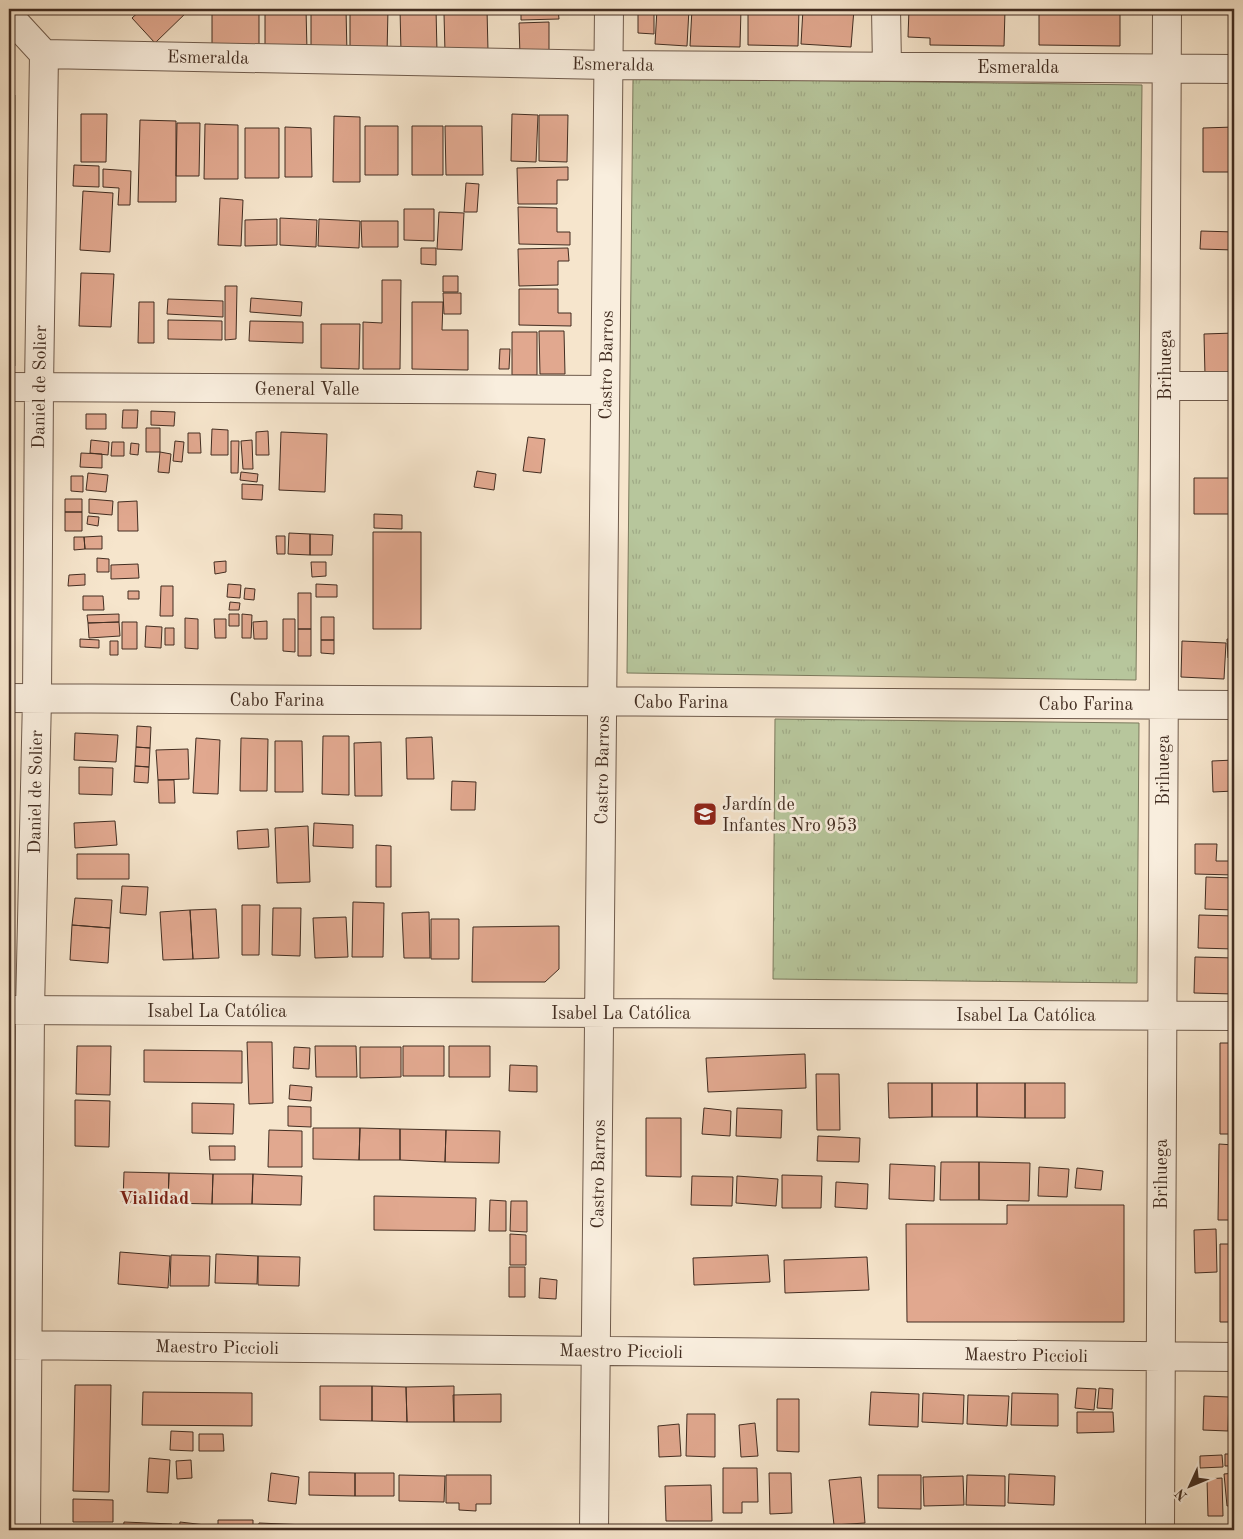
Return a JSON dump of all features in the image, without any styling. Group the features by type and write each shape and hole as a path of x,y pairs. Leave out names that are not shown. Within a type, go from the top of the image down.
{"street":[{"name":"Castro Barros","path":"594,1530 609,9"},
{"path":"886,9 887,66"},
{"name":"Brihuega","path":"1160,1530 1167,9"},
{"path":"9,16 44,54"},
{"name":"Esmeralda","path":"44,54 608,65 1234,69"},
{"name":"Daniel de Solier","path":"26,1530 18,1345 19,1010 37,698 44,54"},
{"path":"1165,386 1234,386"},
{"name":"General Valle","path":"9,387 605,390"},
{"name":"Cabo Farina","path":"9,698 1234,705"},
{"name":"Isabel La Católica","path":"19,1010 1234,1016"},
{"name":"Maestro Piccioli","path":"18,1345 1234,1357"}],"green space":[{"path":"633,78 1142,85 1136,680 627,673"},
{"path":"15,95 15,366 9,366 9,101"},
{"path":"775,719 1139,723 1137,983 773,979"}],"building":[{"path":"142,9 190,9 155,43 132,18"},
{"path":"212,9 259,9 259,50 212,49"},
{"path":"265,9 306,9 307,50 265,51"},
{"path":"311,9 346,9 347,54 311,53"},
{"path":"350,9 388,9 387,54 350,53"},
{"path":"400,9 436,9 437,52 401,52"},
{"path":"460,9 487,9 488,51 445,52 444,14 460,14"},
{"path":"521,9 558,9 559,19 521,20"},
{"path":"638,9 654,9 654,34 638,33"},
{"path":"657,9 689,9 687,46 655,44"},
{"path":"692,9 741,9 740,47 690,46"},
{"path":"748,9 799,9 798,46 748,45"},
{"path":"803,9 854,9 851,47 801,44"},
{"path":"909,9 1005,10 1004,46 930,45 930,38 908,37"},
{"path":"1039,11 1120,12 1120,46 1039,45"},
{"path":"549,22 549,55 520,56 519,23"},
{"path":"81,114 107,114 106,162 81,162"},
{"path":"512,114 538,115 536,162 511,161"},
{"path":"539,115 568,115 567,162 539,161"},
{"path":"334,116 360,117 360,182 333,182"},
{"path":"140,120 176,121 176,202 138,202"},
{"path":"177,123 200,123 199,176 176,176"},
{"path":"205,124 238,125 238,179 204,179"},
{"path":"365,126 398,126 398,175 365,175"},
{"path":"412,126 443,126 443,175 412,175"},
{"path":"445,126 482,126 483,175 446,175"},
{"path":"285,127 311,128 312,177 285,177"},
{"path":"1234,127 1234,172 1203,172 1203,128"},
{"path":"245,128 279,128 279,178 245,178"},
{"path":"74,165 99,166 99,187 73,186"},
{"path":"568,167 568,180 557,180 557,204 518,204 517,168"},
{"path":"103,169 131,171 130,205 118,205 119,188 103,187"},
{"path":"466,183 479,184 477,212 464,212"},
{"path":"83,191 113,193 110,252 80,250"},
{"path":"220,198 243,200 241,246 218,245"},
{"path":"518,207 557,208 557,232 570,232 570,245 519,244"},
{"path":"404,209 434,209 434,241 404,240"},
{"path":"439,212 464,213 462,250 437,249"},
{"path":"280,218 317,220 316,247 280,245"},
{"path":"277,219 277,245 245,246 245,220"},
{"path":"319,219 360,221 359,248 318,246"},
{"path":"361,221 398,221 398,247 362,247"},
{"path":"1201,231 1234,232 1234,250 1200,249"},
{"path":"421,248 436,248 436,265 421,264"},
{"path":"568,248 569,261 558,261 558,285 519,286 518,249"},
{"path":"81,273 114,274 111,327 79,326"},
{"path":"443,276 458,276 458,292 443,292"},
{"path":"382,280 401,280 400,369 363,369 363,322 382,323"},
{"path":"225,286 237,286 236,339 225,340"},
{"path":"519,289 558,289 558,313 571,313 571,326 519,325"},
{"path":"443,293 461,293 461,314 444,314"},
{"path":"251,298 302,302 301,316 250,312"},
{"path":"168,299 223,301 223,317 167,314"},
{"path":"139,302 154,302 154,343 138,343"},
{"path":"412,302 443,302 442,330 468,330 468,370 412,369"},
{"path":"168,320 222,321 222,340 168,339"},
{"path":"250,321 303,322 303,343 249,341"},
{"path":"321,324 360,324 359,369 321,368"},
{"path":"539,331 564,331 565,374 540,374"},
{"path":"512,332 537,332 537,375 512,375"},
{"path":"1234,333 1234,374 1205,375 1204,334"},
{"path":"500,349 510,349 509,369 499,369"},
{"path":"123,410 138,410 137,428 122,428"},
{"path":"151,411 175,412 174,426 151,425"},
{"path":"86,414 106,414 106,429 86,429"},
{"path":"146,428 160,428 160,452 146,452"},
{"path":"212,429 228,430 228,455 211,455"},
{"path":"268,431 269,455 256,455 256,432"},
{"path":"281,432 327,434 325,492 279,490"},
{"path":"188,433 200,433 201,453 188,453"},
{"path":"528,437 545,439 541,473 523,471"},
{"path":"91,440 109,442 108,455 90,453"},
{"path":"252,440 253,469 243,469 241,441"},
{"path":"175,441 184,442 182,462 173,461"},
{"path":"231,441 239,441 238,473 231,473"},
{"path":"112,442 124,442 124,456 111,456"},
{"path":"131,443 139,444 138,455 130,454"},
{"path":"160,452 171,454 169,473 158,472"},
{"path":"81,453 102,454 102,468 80,467"},
{"path":"477,471 496,474 494,490 474,487"},
{"path":"241,472 258,474 257,482 240,480"},
{"path":"88,473 108,475 106,492 86,490"},
{"path":"71,476 83,476 83,492 71,491"},
{"path":"1194,478 1234,478 1234,514 1194,514"},
{"path":"242,484 263,485 262,500 242,499"},
{"path":"65,499 82,499 82,512 65,512"},
{"path":"89,499 113,501 112,515 89,513"},
{"path":"137,501 138,531 118,531 118,502"},
{"path":"65,512 82,512 82,531 65,531"},
{"path":"374,514 402,515 402,529 374,528"},
{"path":"88,516 99,517 98,526 87,524"},
{"path":"373,532 421,532 421,629 373,629"},
{"path":"289,533 310,534 310,555 288,554"},
{"path":"310,534 333,535 332,555 310,555"},
{"path":"102,536 102,549 85,549 84,537"},
{"path":"276,536 285,536 285,554 277,554"},
{"path":"74,537 84,537 85,549 74,550"},
{"path":"97,558 109,559 109,572 97,572"},
{"path":"226,561 226,572 215,574 214,562"},
{"path":"311,562 326,562 326,576 312,577"},
{"path":"138,564 139,578 111,579 111,565"},
{"path":"85,574 85,585 68,586 69,575"},
{"path":"228,584 241,585 240,598 227,597"},
{"path":"316,584 337,585 337,597 316,597"},
{"path":"161,586 173,586 173,616 160,616"},
{"path":"245,588 255,589 254,600 244,599"},
{"path":"128,591 139,591 139,599 128,599"},
{"path":"298,593 311,593 311,629 298,629"},
{"path":"83,596 103,596 104,610 83,610"},
{"path":"230,602 240,603 239,610 229,610"},
{"path":"119,614 119,622 88,623 87,615"},
{"path":"229,614 239,614 239,626 229,626"},
{"path":"242,614 252,615 251,638 242,638"},
{"path":"321,617 334,617 334,640 321,640"},
{"path":"185,618 198,619 198,649 185,648"},
{"path":"214,619 226,619 226,638 215,638"},
{"path":"283,619 295,619 295,652 283,651"},
{"path":"267,621 267,639 254,639 253,622"},
{"path":"119,622 120,636 89,638 88,623"},
{"path":"122,622 137,622 137,649 122,649"},
{"path":"146,626 162,627 161,648 145,647"},
{"path":"165,628 174,628 174,645 165,645"},
{"path":"298,629 311,629 311,656 298,656"},
{"path":"80,639 99,640 99,648 80,647"},
{"path":"1227,639 1234,639 1234,658 1228,658"},
{"path":"321,640 334,640 334,654 321,653"},
{"path":"110,641 118,641 118,655 110,655"},
{"path":"1182,641 1226,643 1224,679 1181,677"},
{"path":"137,726 151,727 150,748 136,747"},
{"path":"75,733 118,735 116,762 74,760"},
{"path":"323,736 349,736 349,795 322,794"},
{"path":"432,737 434,779 407,779 406,738"},
{"path":"196,738 220,740 218,794 193,793"},
{"path":"241,738 268,739 267,791 240,791"},
{"path":"275,741 302,741 303,792 275,792"},
{"path":"381,742 382,796 355,796 354,743"},
{"path":"136,747 150,748 149,767 135,766"},
{"path":"188,749 189,779 158,780 156,750"},
{"path":"1234,760 1234,791 1213,792 1212,761"},
{"path":"135,766 149,767 148,783 134,782"},
{"path":"79,767 113,768 112,795 79,794"},
{"path":"158,780 174,780 175,803 159,803"},
{"path":"452,781 476,782 475,810 451,810"},
{"path":"115,821 117,845 75,848 74,823"},
{"path":"314,823 353,825 353,848 313,846"},
{"path":"308,826 310,882 277,883 275,828"},
{"path":"268,829 269,847 238,849 237,831"},
{"path":"1195,844 1217,844 1216,861 1234,861 1234,875 1195,874"},
{"path":"376,845 391,846 391,887 376,887"},
{"path":"77,854 129,854 129,879 77,879"},
{"path":"1206,877 1234,878 1234,910 1205,909"},
{"path":"122,886 148,887 146,915 120,913"},
{"path":"75,898 112,900 110,928 72,925"},
{"path":"353,902 384,903 383,957 352,957"},
{"path":"242,905 260,905 259,955 242,955"},
{"path":"273,908 301,908 300,956 272,955"},
{"path":"216,909 219,958 193,959 190,910"},
{"path":"190,910 193,959 163,960 160,912"},
{"path":"429,912 430,958 404,958 402,913"},
{"path":"1199,915 1234,916 1234,949 1198,948"},
{"path":"346,917 348,957 315,958 313,918"},
{"path":"431,919 459,919 459,959 431,959"},
{"path":"72,925 110,928 108,963 70,960"},
{"path":"559,926 559,969 545,982 472,982 473,927"},
{"path":"1195,957 1234,958 1234,994 1194,993"},
{"path":"247,1042 272,1042 273,1103 249,1104"},
{"path":"1220,1043 1234,1043 1234,1134 1220,1134"},
{"path":"77,1046 111,1046 110,1095 76,1094"},
{"path":"315,1046 356,1046 357,1077 316,1077"},
{"path":"403,1046 444,1046 444,1076 403,1076"},
{"path":"449,1046 490,1046 490,1077 449,1077"},
{"path":"294,1047 310,1048 309,1069 293,1068"},
{"path":"360,1047 401,1047 401,1077 360,1078"},
{"path":"144,1050 242,1051 242,1083 144,1082"},
{"path":"805,1054 806,1088 708,1092 706,1058"},
{"path":"510,1065 537,1066 537,1092 509,1091"},
{"path":"816,1074 839,1074 840,1130 817,1130"},
{"path":"888,1083 932,1083 932,1117 889,1118"},
{"path":"932,1083 977,1083 977,1117 932,1117"},
{"path":"977,1083 1025,1083 1025,1118 977,1117"},
{"path":"1025,1083 1065,1083 1065,1118 1025,1118"},
{"path":"290,1085 312,1087 311,1101 289,1099"},
{"path":"75,1100 110,1101 109,1147 75,1146"},
{"path":"192,1103 234,1104 233,1134 192,1133"},
{"path":"288,1106 311,1107 311,1127 288,1126"},
{"path":"704,1108 731,1111 730,1136 702,1134"},
{"path":"737,1108 782,1110 781,1138 736,1136"},
{"path":"646,1118 681,1118 681,1177 646,1176"},
{"path":"313,1128 360,1128 359,1160 313,1159"},
{"path":"360,1128 400,1129 400,1160 359,1160"},
{"path":"400,1129 446,1130 445,1162 400,1160"},
{"path":"269,1130 302,1131 302,1167 268,1167"},
{"path":"446,1130 500,1131 499,1163 445,1162"},
{"path":"818,1136 860,1138 859,1162 817,1161"},
{"path":"1219,1144 1234,1145 1234,1220 1218,1220"},
{"path":"209,1146 235,1146 235,1160 210,1160"},
{"path":"941,1162 979,1162 979,1200 940,1200"},
{"path":"979,1162 1030,1163 1029,1201 979,1200"},
{"path":"890,1164 935,1166 934,1201 889,1199"},
{"path":"1039,1167 1069,1169 1067,1197 1038,1196"},
{"path":"1077,1168 1103,1171 1101,1190 1075,1188"},
{"path":"124,1172 169,1173 168,1203 123,1202"},
{"path":"169,1173 213,1174 212,1204 168,1203"},
{"path":"213,1174 253,1174 252,1204 212,1204"},
{"path":"253,1174 302,1176 301,1205 252,1204"},
{"path":"782,1175 822,1176 821,1208 782,1208"},
{"path":"692,1176 733,1177 732,1206 691,1205"},
{"path":"737,1176 778,1179 776,1206 736,1203"},
{"path":"836,1182 868,1184 867,1209 835,1207"},
{"path":"374,1196 476,1198 475,1231 374,1230"},
{"path":"490,1200 506,1201 506,1231 489,1231"},
{"path":"511,1201 527,1201 527,1232 510,1231"},
{"path":"1007,1205 1124,1205 1124,1322 907,1322 906,1224 1007,1224"},
{"path":"1216,1229 1217,1272 1195,1273 1194,1230"},
{"path":"510,1234 526,1235 526,1265 510,1265"},
{"path":"1220,1244 1234,1244 1234,1322 1220,1322"},
{"path":"120,1252 170,1256 168,1288 118,1284"},
{"path":"216,1254 258,1256 257,1284 215,1283"},
{"path":"171,1255 210,1256 209,1286 170,1286"},
{"path":"768,1255 770,1282 694,1285 693,1258"},
{"path":"258,1256 300,1257 299,1286 258,1285"},
{"path":"867,1257 869,1290 785,1293 784,1260"},
{"path":"509,1267 525,1267 525,1297 509,1297"},
{"path":"540,1278 557,1280 556,1299 539,1298"},
{"path":"75,1385 111,1385 109,1492 73,1491"},
{"path":"320,1386 372,1386 372,1421 320,1420"},
{"path":"372,1386 406,1387 407,1422 372,1421"},
{"path":"454,1386 454,1422 407,1422 406,1387"},
{"path":"1077,1388 1096,1389 1094,1410 1075,1408"},
{"path":"1099,1388 1113,1389 1112,1409 1097,1408"},
{"path":"143,1392 252,1393 252,1426 142,1425"},
{"path":"871,1392 919,1394 918,1427 869,1425"},
{"path":"923,1393 964,1395 963,1424 922,1422"},
{"path":"1012,1393 1058,1394 1058,1426 1011,1425"},
{"path":"501,1394 501,1422 454,1422 453,1395"},
{"path":"968,1395 1009,1396 1007,1426 967,1424"},
{"path":"1204,1396 1229,1397 1228,1431 1203,1430"},
{"path":"777,1399 799,1399 799,1452 777,1451"},
{"path":"1231,1408 1234,1408 1234,1432 1231,1432"},
{"path":"1077,1412 1113,1412 1114,1432 1077,1433"},
{"path":"687,1414 715,1414 715,1457 686,1456"},
{"path":"755,1423 758,1456 741,1457 739,1425"},
{"path":"679,1424 681,1456 659,1457 658,1426"},
{"path":"171,1431 193,1432 193,1451 170,1450"},
{"path":"199,1434 223,1434 224,1451 199,1451"},
{"path":"1225,1454 1233,1454 1233,1466 1225,1466"},
{"path":"1222,1455 1223,1467 1200,1468 1200,1456"},
{"path":"149,1458 170,1460 168,1493 147,1492"},
{"path":"191,1460 192,1478 177,1479 176,1461"},
{"path":"723,1468 757,1468 758,1502 742,1502 742,1513 723,1513"},
{"path":"309,1472 355,1473 355,1496 309,1495"},
{"path":"271,1473 299,1477 296,1504 268,1501"},
{"path":"355,1473 394,1473 394,1496 355,1496"},
{"path":"769,1473 791,1473 792,1513 770,1514"},
{"path":"1234,1473 1234,1505 1227,1506 1224,1474"},
{"path":"1009,1474 1055,1476 1054,1505 1008,1503"},
{"path":"399,1475 445,1476 444,1502 399,1501"},
{"path":"446,1475 491,1475 491,1504 476,1504 476,1511 459,1510 459,1503 446,1503"},
{"path":"878,1475 921,1475 921,1509 878,1508"},
{"path":"967,1475 1005,1476 1005,1506 966,1505"},
{"path":"963,1476 964,1505 924,1506 923,1477"},
{"path":"861,1477 865,1523 834,1525 829,1480"},
{"path":"1222,1478 1223,1516 1208,1516 1207,1479"},
{"path":"711,1485 712,1521 666,1521 665,1486"},
{"path":"73,1499 113,1500 113,1522 73,1522"},
{"path":"218,1520 253,1520 253,1530 218,1530"},
{"path":"124,1522 172,1524 171,1530 123,1530"},
{"path":"180,1522 214,1526 213,1530 179,1530"},
{"path":"259,1523 307,1525 307,1530 258,1530"},
{"path":"737,1528 873,1529 873,1530 737,1530"}],"place":[{"name":"Jardín de Infantes Nro 953","path":"705,814"}],"district":[{"name":"Vialidad","path":"154,1197"}]}
